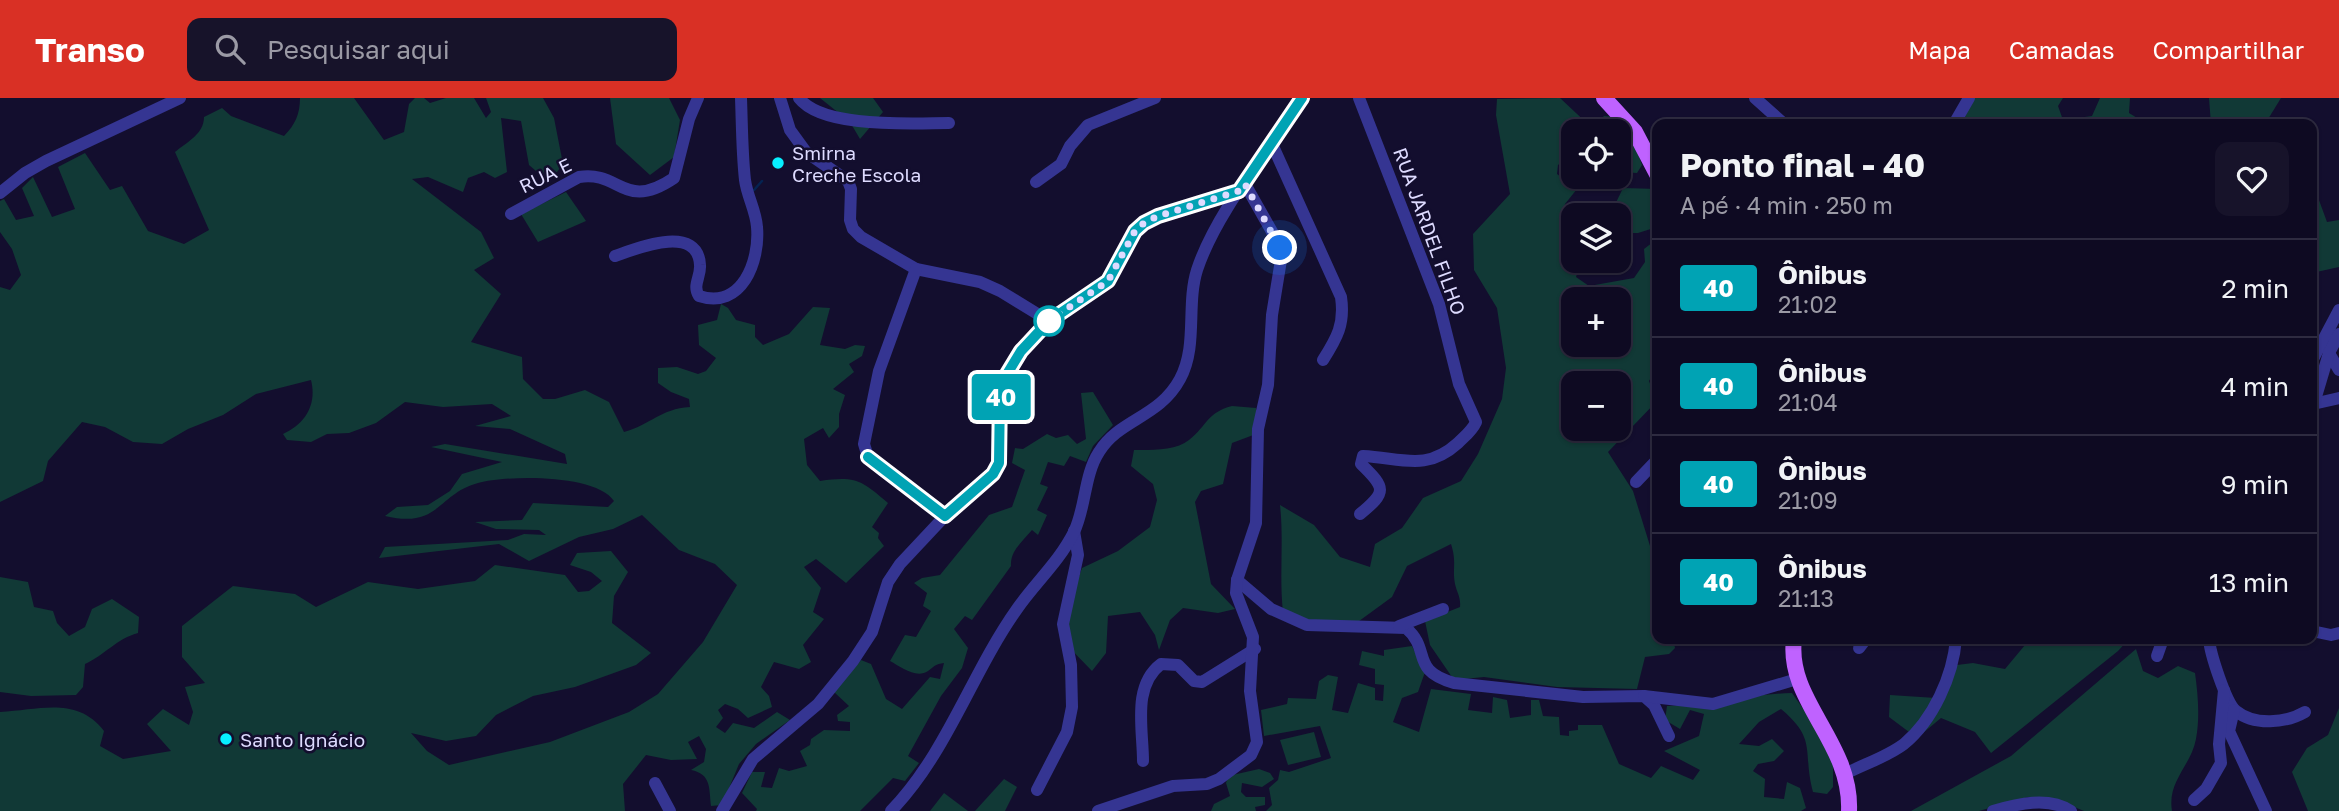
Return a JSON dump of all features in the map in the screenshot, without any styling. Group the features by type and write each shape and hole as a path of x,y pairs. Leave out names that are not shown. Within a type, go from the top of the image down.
{"main road":[{"path":"1604,98 1635,132 1652,164"},
{"path":"1794,644 1793,665 1797,679 1839,754 1845,774 1849,811"}],"street":[{"path":"0,193 25,173 46,161 180,98"},
{"name":"RUA E","path":"511,214 579,177 590,175 626,191 643,192 659,188 674,178 688,119 698,98"},
{"path":"615,256 654,242 674,241 685,244 698,257 700,263 695,287 699,296 723,298 742,285 757,255 757,227 745,178 741,98"},
{"path":"780,98 790,130 806,152 848,181 853,229 881,251 916,269 980,282 1049,321"},
{"path":"799,98 816,111 864,122 949,124"},
{"path":"1036,182 1061,164 1077,136 1088,125 1155,98"},
{"path":"891,811 911,789 942,740 1016,609 1060,557 1074,531 1093,461 1100,450 1109,439 1165,402 1180,378 1186,364 1191,289 1198,267 1242,188 1302,98"},
{"name":"RUA JARDEL FILHO","path":"1359,98 1439,304 1459,384 1476,422 1472,431 1436,460 1418,462 1363,456 1361,464 1379,482 1381,491 1377,500 1360,514"},
{"path":"1755,98 1778,119"},
{"path":"1957,119 1969,98"},
{"path":"1272,144 1341,297 1344,314 1340,332 1323,360"},
{"path":"722,811 753,759 818,704 853,661 872,632 892,573 945,516 993,474 999,463 1000,392 1004,379 1021,351 1049,321 1108,281 1135,231 1144,223 1242,188"},
{"path":"1098,811 1173,786 1207,784 1219,779 1251,755 1257,742 1251,691 1255,649 1253,637 1238,604 1237,580 1256,523 1258,429 1269,375 1272,315 1281,260 1275,237 1242,188"},
{"path":"916,269 879,371 864,444 868,457 883,471 945,516"},
{"path":"2317,352 2339,310"},
{"path":"2317,391 2329,353 2339,334"},
{"path":"2329,353 2339,370"},
{"path":"2317,405 2339,398"},
{"path":"1636,482 1652,465"},
{"path":"1037,790 1067,732 1070,720 1071,665 1063,624 1064,608 1078,555 1074,531"},
{"path":"1237,580 1271,609 1307,625 1337,628 1399,626 1443,609"},
{"path":"1399,626 1411,632 1431,674 1454,683 1570,696 1644,696 1713,704 1797,679"},
{"path":"2317,632 2331,635 2339,632"},
{"path":"1845,774 1898,748 1911,737 1938,700 1952,666 1955,644"},
{"path":"2157,656 2161,644"},
{"path":"2210,644 2224,690 2229,731 2266,811"},
{"path":"1143,761 1143,691 1152,670 1161,664 1170,663 1185,669 1194,681 1202,682 1255,649"},
{"path":"1644,696 1654,705 1669,736"},
{"path":"2229,718 2274,722 2294,718 2305,712"},
{"path":"2194,800 2206,789 2221,763 2229,718"},
{"path":"2221,763 2243,763"},
{"path":"654,783 670,811"},
{"path":"1993,811 2022,803 2044,803 2071,811"}],"green space":[{"path":"300,98 354,98 384,140 404,132 409,104 415,98 424,98 430,103 446,98 474,98 486,118 491,112 486,98 543,98 554,118 563,164 557,172 543,177 529,165 521,121 501,118 507,172 495,178 484,172 468,178 463,192 428,177 412,179 481,232 494,258 474,270 501,294 471,342 522,357 523,379 543,399 555,399 585,390 609,402 624,432 663,414 690,407 689,399 658,383 658,368 677,367 698,374 706,371 716,358 699,345 698,325 717,320 721,304 728,308 736,320 755,325 755,337 763,345 789,334 813,307 830,308 820,345 845,349 855,345 865,346 862,356 849,364 854,372 833,389 845,395 839,414 839,427 829,438 823,428 804,439 807,465 820,481 842,479 857,482 888,503 872,527 879,533 878,538 884,546 846,583 816,559 804,567 821,588 813,612 824,619 803,645 811,662 799,669 774,662 761,687 769,696 772,707 748,718 738,709 725,704 718,710 723,718 716,727 725,733 733,723 754,728 777,712 790,720 756,744 739,764 722,805 711,806 706,778 691,770 704,762 706,749 699,736 688,742 697,759 671,760 646,755 623,784 625,811 0,811 0,712 43,708 70,709 93,720 104,731 100,746 123,759 171,751 147,724 163,709 189,725 193,712 185,687 205,683 182,657 182,626 233,586 295,594 316,607 368,582 418,589 475,581 495,565 565,575 578,592 589,591 602,581 591,572 570,565 577,553 611,551 628,572 614,596 612,623 651,653 636,665 575,687 533,696 496,715 476,736 446,741 411,733 427,751 449,765 550,742 629,712 658,694 703,642 737,585 715,564 679,550 642,515 613,529 579,537 529,561 499,544 379,558 385,547 508,540 524,534 546,535 539,530 496,529 475,522 522,520 533,503 608,507 614,501 604,492 571,481 529,478 492,480 464,488 428,514 417,518 385,516 397,507 428,505 450,491 462,474 502,462 431,447 445,444 567,464 565,454 510,429 475,426 511,416 492,404 443,407 405,402 376,423 349,433 327,434 311,442 287,440 283,434 304,419 311,405 311,380 256,394 223,415 188,429 162,444 133,442 105,427 82,422 48,461 43,481 0,502 0,287 10,290 21,275 12,249 0,232 0,201 4,199 16,220 34,216 22,188 33,177 52,217 75,209 58,167 85,153 110,190 122,186 148,231 184,244 209,230 175,152 198,133 204,117 222,108 231,116 284,136 296,119"},
{"path":"610,98 669,98 680,120 674,157 650,175 616,144"},
{"path":"820,98 873,98 883,112 860,139 850,122"},
{"path":"1560,98 1582,119 1561,119 1561,162 1557,174 1561,177 1561,189 1577,189 1566,203 1561,203 1561,273 1577,273 1576,277 1589,286 1634,278 1645,262 1644,249 1652,243 1652,376 1649,381 1652,406 1631,428 1631,371 1561,371 1561,441 1619,441 1608,452 1633,491 1652,552 1652,644 1674,644 1675,648 1669,654 1645,657 1637,689 1557,687 1484,677 1454,680 1430,645 1425,621 1460,607 1451,544 1407,566 1392,597 1355,624 1313,626 1283,612 1280,505 1314,525 1340,557 1370,567 1375,544 1402,528 1423,498 1461,481 1478,454 1502,399 1506,368 1497,308 1474,270 1473,234 1510,194 1496,115 1497,99"},
{"path":"1973,98 2063,98 2058,106 2063,119 1964,119"},
{"path":"2100,98 2130,98 2129,113 2139,119 2070,119 2092,116"},
{"path":"2209,98 2281,98 2268,119 2211,119"},
{"path":"1604,116 1620,119 1601,119"},
{"path":"1631,135 1642,165 1637,173 1631,173"},
{"path":"1623,189 1652,189 1652,229 1631,233 1631,203 1616,203"},
{"path":"566,192 586,221 538,242 521,214"},
{"path":"2317,195 2327,222 2339,220 2339,267 2317,272"},
{"path":"1093,392 1113,425 1093,446 1086,462 1070,456 1064,466 1048,462 1040,484 1048,487 1037,510 1047,515 1038,535 1032,530 1017,547 1011,566 972,620 965,616 954,629 968,648 962,668 941,696 908,756 919,763 905,781 893,778 860,811 756,811 742,793 752,772 765,772 761,787 772,788 779,768 789,771 807,766 800,751 810,745 811,739 824,730 850,731 850,722 838,721 837,715 849,706 834,692 861,660 871,664 886,699 902,709 930,677 940,679 944,663 919,674 890,661 905,635 916,637 931,611 923,606 927,593 914,583 922,578 940,575 989,515 1012,507 1025,470 1012,463 1015,448 1023,449 1047,434 1056,438 1068,435 1077,444 1086,439 1081,393"},
{"path":"1232,406 1256,408 1256,434 1232,443 1223,484 1201,491 1195,502 1211,584 1235,609 1218,613 1183,608 1170,620 1159,650 1155,635 1140,612 1108,616 1106,653 1092,671 1065,643 1073,593 1082,568 1118,551 1150,527 1157,500 1153,484 1131,466 1134,450 1163,449 1184,444 1217,412"},
{"path":"0,577 28,582 34,607 53,611 57,623 69,636 85,627 92,609 112,599 139,617 138,633 123,639 85,664 83,687 76,695 31,696 0,692"},
{"path":"2026,644 2124,644 1991,753 1975,732 1941,718 1917,738 1889,717 1890,695 1936,698 1957,665 1973,663 2005,669"},
{"path":"1412,646 1425,672 1418,692 1402,698 1393,722 1419,732 1431,689 1471,694 1468,710 1492,713 1493,697 1507,700 1510,718 1531,715 1531,700 1539,700 1543,716 1559,717 1560,735 1569,736 1569,731 1578,730 1578,725 1602,725 1619,764 1651,778 1661,766 1693,780 1700,770 1664,751 1699,736 1704,714 1690,710 1680,729 1665,720 1667,706 1792,693 1833,751 1833,787 1827,794 1813,792 1804,738 1793,720 1781,709 1759,722 1739,744 1759,746 1772,739 1784,751 1774,761 1758,764 1753,771 1765,779 1764,797 1784,799 1787,782 1800,788 1806,808 1801,811 1266,811 1272,805 1269,788 1278,780 1280,770 1289,772 1331,758 1320,726 1264,736 1261,710 1287,704 1288,698 1316,699 1319,681 1328,675 1338,677 1332,710 1348,713 1358,683 1375,688 1375,700 1383,701 1384,685 1375,684 1375,669 1359,665 1362,651 1384,656 1384,650"},
{"path":"2136,649 2143,671 2158,678 2178,666 2195,673 2198,706 2196,739 2173,791 2172,811 2084,811 2052,798 2028,797 1979,811 1911,811 2011,756"},
{"path":"2339,708 2339,811 2308,811 2292,772 2307,748 2328,735"},
{"path":"1314,732 1321,757 1288,765 1280,740"},
{"path":"1259,769 1270,773 1274,779 1262,787 1242,783 1241,792 1246,797 1265,797 1265,805 1255,807 1256,811 1211,811 1214,804 1230,796 1226,783 1228,776"},
{"path":"1004,779 1017,787 1005,811 975,811"},
{"path":"944,793 968,811 930,811"}],"waterway":[{"path":"754,190 762,181"}],"bus line":[{"name":"40","path":"868,457 945,516 993,474 999,463 1000,392 1012,363 1021,351 1049,321 1108,281 1135,231 1144,223 1158,216 1239,191 1302,98"}],"place":[{"name":"Smirna Creche Escola","path":"778,163"},
{"name":"Santo Ignácio","path":"226,739"}],"route":[{"path":"1049,321 1108,281 1135,231 1144,223 1158,216 1239,191 1245,184 1280,248"}]}
